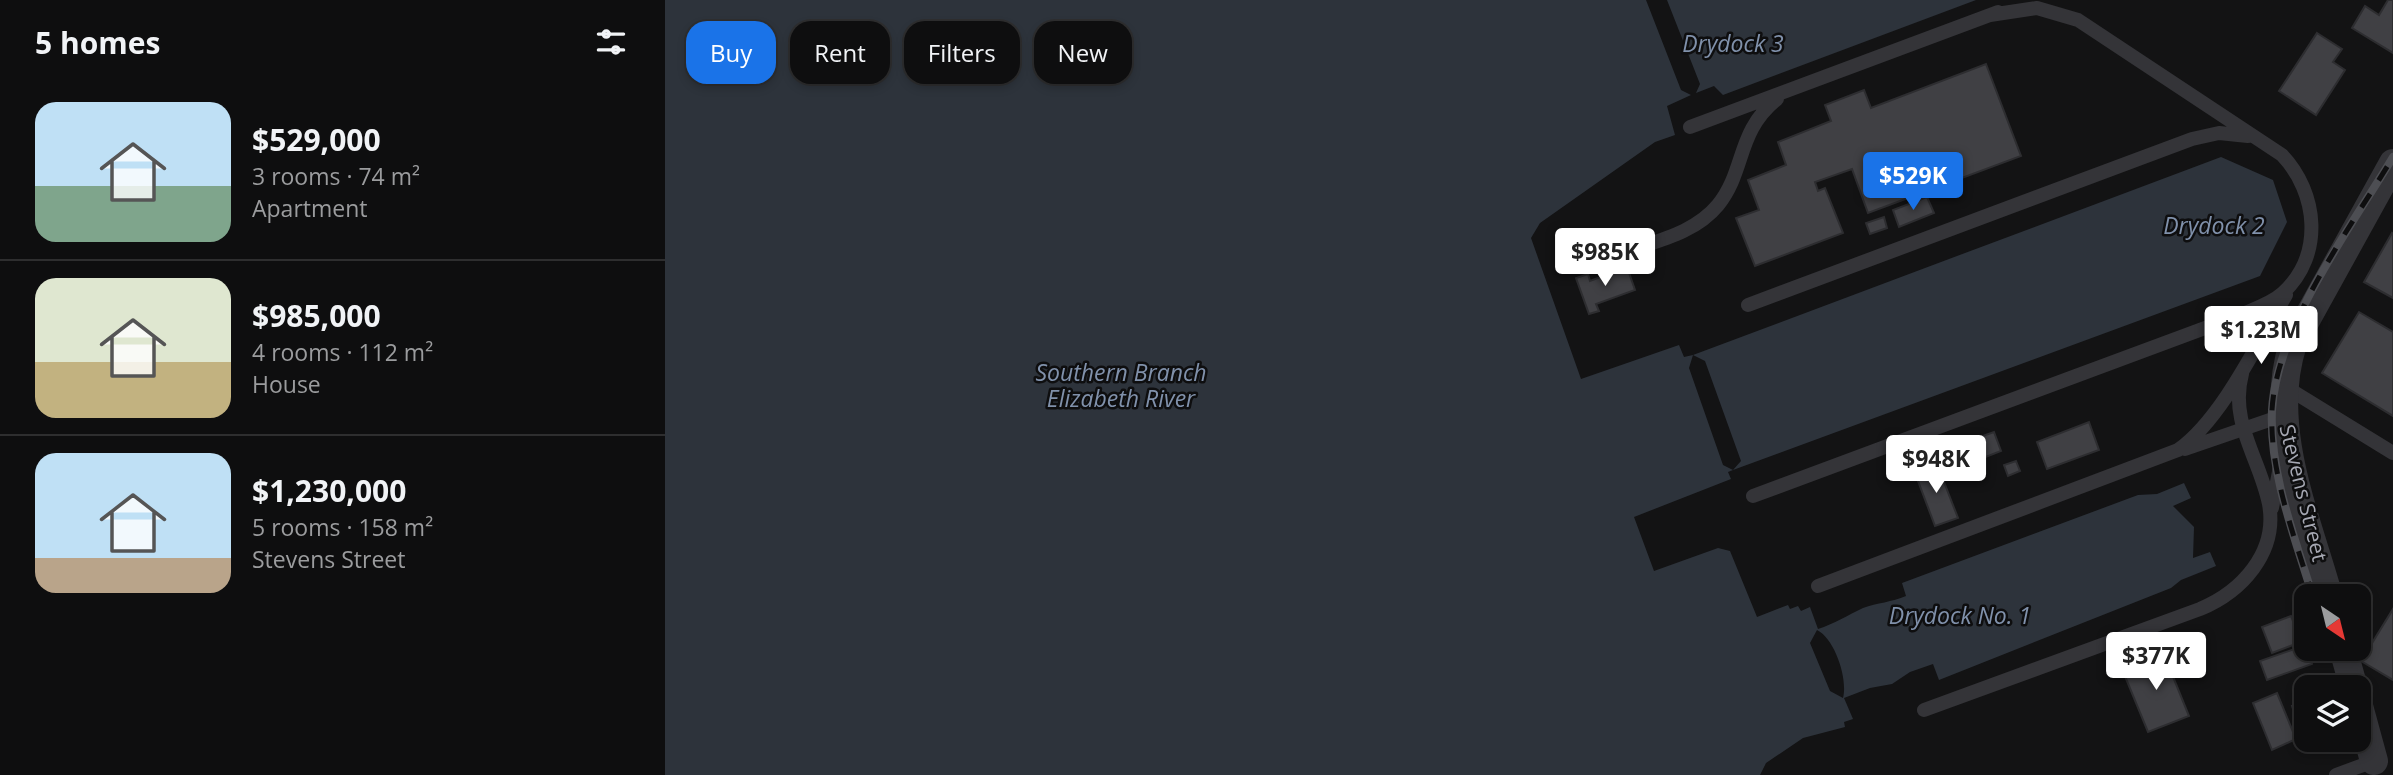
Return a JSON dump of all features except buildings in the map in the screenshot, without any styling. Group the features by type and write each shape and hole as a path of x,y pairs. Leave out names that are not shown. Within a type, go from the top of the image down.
{"street":[{"name":"Stevens Street","path":"2326,584 2285,424 2285,369 2293,344 2393,163"},
{"path":"2371,750 2374,761"}],"lane":[{"path":"1690,127 2029,0"},
{"path":"1990,15 2037,8 2078,20 2272,149 2291,165 2309,198 2312,234 2299,272 2200,432 2164,457"},
{"path":"1628,251 1688,229 1708,215 1727,192 1753,123 1776,100 1801,86"},
{"path":"1748,305 2192,139 2219,133 2239,134 2272,149"},
{"path":"2299,272 2329,280"},
{"path":"1753,496 2239,315 2276,298 2299,272"},
{"path":"2251,352 2243,371 2238,395 2243,429 2269,505 2268,530"},
{"path":"2284,386 2393,453"},
{"path":"1818,586 2243,429 2285,424 2266,544 2253,570 2238,588 2215,603 1924,710"},
{"path":"2336,775 2374,761"}],"water":[{"name":"Southern Branch Elizabeth River","path":"665,0 1646,0 1681,90 1691,95 1667,106 1675,135 1655,142 1540,223 1531,238 1581,379 1679,345 1684,357 1693,355 1689,368 1723,465 1733,470 1728,472 1731,479 1634,517 1654,571 1718,548 1730,551 1757,617 1788,605 1790,609 1798,606 1801,611 1810,607 1818,629 1863,608 1906,596 1902,583 2138,495 2157,494 2184,483 2191,498 2173,506 2194,527 2193,558 2210,552 2216,566 2181,580 2171,588 1939,680 1933,664 1910,672 1892,684 1870,688 1844,698 1853,719 1844,722 1845,727 1803,738 1766,763 1760,775 665,775","holes":["1817,630 1839,660 1844,681 1843,698 1830,691 1810,643"]},
{"name":"Drydock 3","path":"1667,0 1976,0 1723,95 1714,86 1696,93 1700,84"},
{"name":"Drydock 2","path":"2221,157 2273,180 2287,222 2260,276 1733,470 1741,461 1705,361 1693,355"}],"railway":[{"path":"2309,584 2291,528 2275,457 2272,410 2277,378 2287,345 2318,279 2393,157"}],"water label":[{"name":"Drydock No. 1","path":"1960,616"}]}
